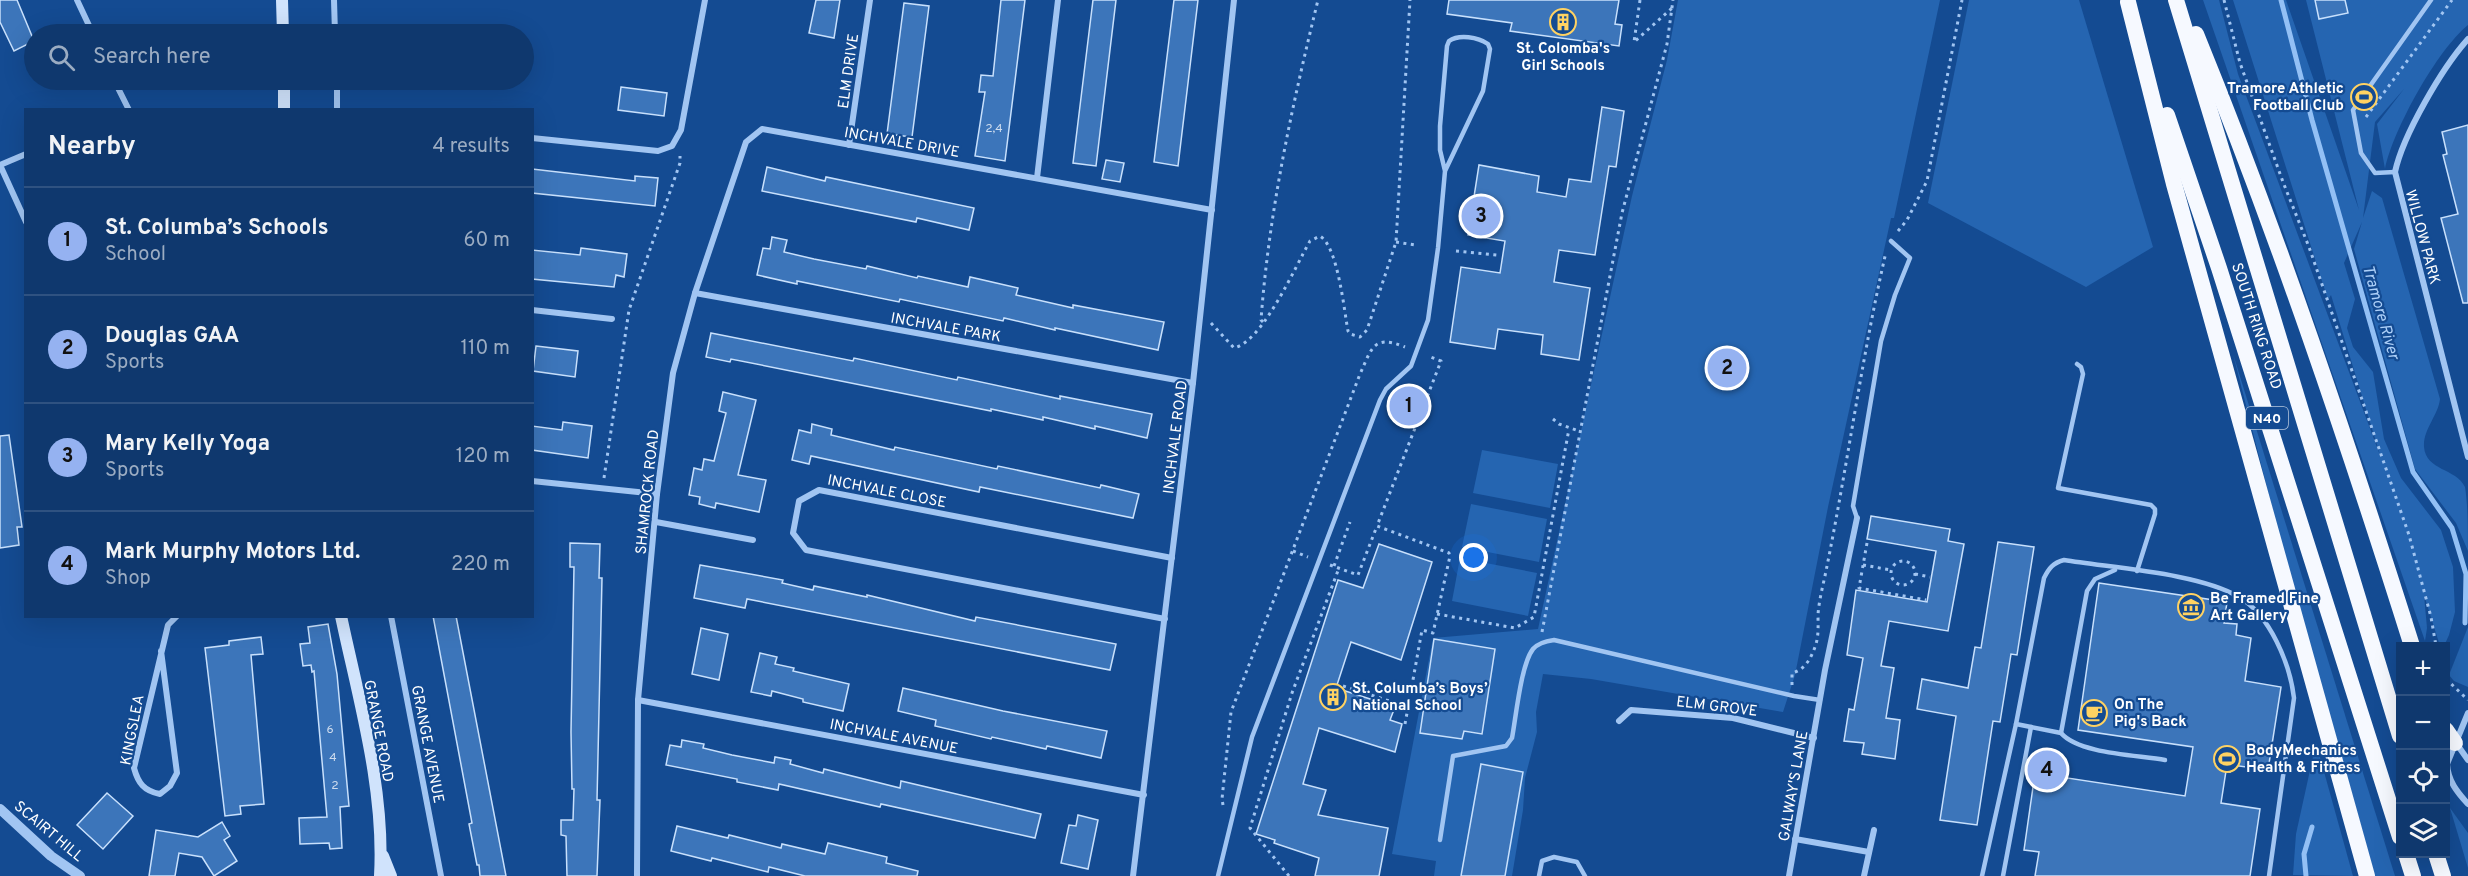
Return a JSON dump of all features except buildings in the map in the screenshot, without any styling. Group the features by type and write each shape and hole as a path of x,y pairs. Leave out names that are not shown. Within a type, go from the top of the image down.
{"highway":[{"name":"SOUTH RING ROAD","path":"2176,0 2396,723"},
{"path":"2182,0 2247,160 2353,464 2411,642"},
{"name":"SOUTH RING ROAD","path":"2128,1 2219,268 2396,824"},
{"path":"2128,1 2178,196 2367,876"},
{"path":"2407,858 2413,876"},
{"path":"2437,858 2443,876"}],"main road":[{"path":"282,0 283,24"},
{"path":"284,90 284,108"},
{"name":"GRANGE ROAD","path":"341,618 374,769 382,852 380,876"},
{"name":"GRANGE ROAD","path":"382,852 391,876"}],"street":[{"path":"76,0 88,24"},
{"path":"334,0 335,24"},
{"path":"534,138 658,151 672,146 681,130 705,0"},
{"name":"ELM DRIVE","path":"849,145 870,0"},
{"path":"1037,178 1058,0"},
{"name":"INCHVALE ROAD","path":"1133,876 1193,383 1234,0"},
{"name":"WILLOW PARK","path":"2468,39 2456,52 2433,89 2404,144 2394,172 2468,457"},
{"path":"119,90 128,108"},
{"path":"337,90 338,108"},
{"name":"INCHVALE DRIVE","path":"762,129 1212,210"},
{"name":"SHAMROCK ROAD","path":"637,876 638,700 657,494 673,373 695,293 746,142 762,129"},
{"path":"24,155 0,165 24,218"},
{"name":"INCHVALE PARK","path":"695,293 1193,383"},
{"path":"534,310 612,318"},
{"path":"534,481 657,494"},
{"name":"INCHVALE CLOSE","path":"1165,619 806,550 793,533 799,501 819,490 1172,558"},
{"name":"GALWAY'S LANE","path":"1789,876 1820,700 1857,518"},
{"path":"656,522 753,540"},
{"name":"KINGSLEA","path":"161,651 177,772 170,786 159,794 148,792 137,781 134,768 161,651 168,625 175,618"},
{"name":"GRANGE AVENUE","path":"391,618 441,876"},
{"name":"INCHVALE AVENUE","path":"638,700 1144,795"},
{"name":"ELM GROVE","path":"1619,721 1631,710 1706,714 1758,722 1814,738"},
{"path":"2468,713 2450,736 2468,760"},
{"path":"2448,750 2446,764 2448,773 2455,789 2468,804"},
{"name":"SCAIRT HILL","path":"0,809 51,856 80,876"},
{"path":"1864,876 1874,830"},
{"path":"1795,839 1869,852"}],"lane":[{"path":"2394,172 2374,173 2361,153 2353,110 2431,0"},
{"path":"1218,876 1252,737 1322,549 1380,400 1386,389 1411,366 1420,347 1428,320 1445,171 1440,150 1440,126 1447,46 1449,41 1457,37 1480,40 1488,44 1490,49 1483,91 1445,171"},
{"path":"1857,518 1853,506 1881,341 1894,295 1910,258 1891,241"},
{"path":"2077,364 2081,367 2083,374 2058,488 2151,505 2155,509 2137,571"},
{"path":"1982,876 2016,724 2044,578 2050,567 2064,560 2185,579 2226,590 2241,598 2266,625 2281,650 2291,676 2294,698 2269,876"},
{"path":"2061,734 2087,591 2095,579 2117,569"},
{"path":"1440,840 1453,756 1506,746 1512,738 1526,662 1535,646 1540,644 1554,640 1794,696 1820,700"},
{"path":"2016,724 2061,734 2066,739 2084,747 2165,760"},
{"path":"2003,876 2031,727"},
{"path":"1539,876 1542,861 1554,857 1577,862 1585,876"}],"path":[{"path":"1263,322 1261,320 1270,224 1278,177 1318,0"},
{"path":"1200,321 1212,323 1234,348 1241,346 1271,313 1310,242 1320,236 1329,245 1335,265 1348,331 1356,337 1363,336 1371,322 1396,242 1410,0"},
{"path":"1640,0 1634,42 1673,7"},
{"path":"1540,644 1622,213 1667,44 1673,0"},
{"path":"2224,0 2240,63 2316,268 2409,535 2435,642"},
{"path":"2356,130 2452,0"},
{"path":"603,488 629,310 680,163 681,130"},
{"path":"1396,242 1415,245"},
{"path":"1456,251 1497,255"},
{"path":"1225,807 1222,799 1231,711 1372,346 1380,342 1396,343 1410,349"},
{"path":"1326,563 1358,575 1441,361 1428,356"},
{"path":"1552,419 1569,429 1580,431"},
{"path":"1437,614 1515,628 1534,617 1569,429"},
{"path":"1334,566 1350,522"},
{"path":"1377,526 1449,553 1450,556 1433,633 1422,630 1405,724"},
{"path":"1867,543 1859,588 1926,600"},
{"path":"1293,551 1308,557"},
{"path":"1903,561 1910,563 1915,574 1908,583 1901,585 1894,581 1891,570 1895,563 1903,561"},
{"path":"1847,562 1891,570"},
{"path":"1289,876 1250,828 1292,693 1339,568"},
{"path":"1915,574 1930,577"},
{"path":"1899,595 1901,585"},
{"path":"2450,684 2464,699"},
{"path":"1344,686 1408,707"},
{"path":"1244,812 1254,814"}],"shaded area":[{"path":"1678,0 1940,0 1894,218 1891,218 1828,507 1795,675 1783,712 1591,679 1543,674 1536,712 1537,732 1525,778 1523,810 1512,876 1434,876 1436,861 1392,854 1433,638 1538,629 1632,196 1667,60"},
{"path":"1969,0 2079,0 2153,247 2086,287 1928,203"},
{"path":"2203,0 2219,0 2238,74 2381,458 2331,295 2328,300 2233,0 2286,0 2359,210 2306,0 2468,0 2468,25 2430,71 2397,134 2385,169 2377,124 2404,89 2375,122 2363,218 2372,191 2382,198 2440,399 2424,440 2426,455 2435,465 2455,476 2465,487 2468,551 2456,523 2415,469 2354,249 2362,222 2344,263 2355,299 2347,328 2353,347 2373,372 2384,439 2401,478 2441,530 2453,567 2455,612 2449,635 2446,642 2439,642 2424,595 2427,628 2425,641"},
{"path":"2233,354 2395,876 2375,876 2276,523"},
{"path":"1482,450 1558,464 1550,508 1473,493"},
{"path":"1471,504 1547,519 1539,562 1462,547"},
{"path":"1460,558 1537,573 1528,616 1452,601"},
{"path":"2468,627 2468,687 2454,681 2450,672"},
{"path":"2316,743 2353,876 2293,875 2296,834"},
{"path":"2450,808 2468,833 2468,868"}],"waterway":[{"name":"Tramore River","path":"2281,0 2312,120 2413,472 2452,528 2466,574 2465,623"},
{"name":"Tramore River","path":"2306,876 2304,854 2312,827"}],"place":[{"name":"St. Colomba's Girl Schools","path":"1563,22"},
{"name":"Tramore Athletic Football Club","path":"2364,97"},
{"name":"Mary Kelly Yoga","path":"1481,216"},
{"name":"Douglas GAA","path":"1727,368"},
{"name":"St. Columba’s Schools","path":"1409,406"},
{"name":"Be Framed Fine Art Gallery","path":"2191,607"},
{"name":"St. Columba’s Boys’ National School","path":"1333,697"},
{"name":"On The Pig's Back","path":"2094,713"},
{"name":"BodyMechanics Health & Fitness","path":"2227,759"},
{"name":"Mark Murphy Motors Ltd.","path":"2047,770"}]}
